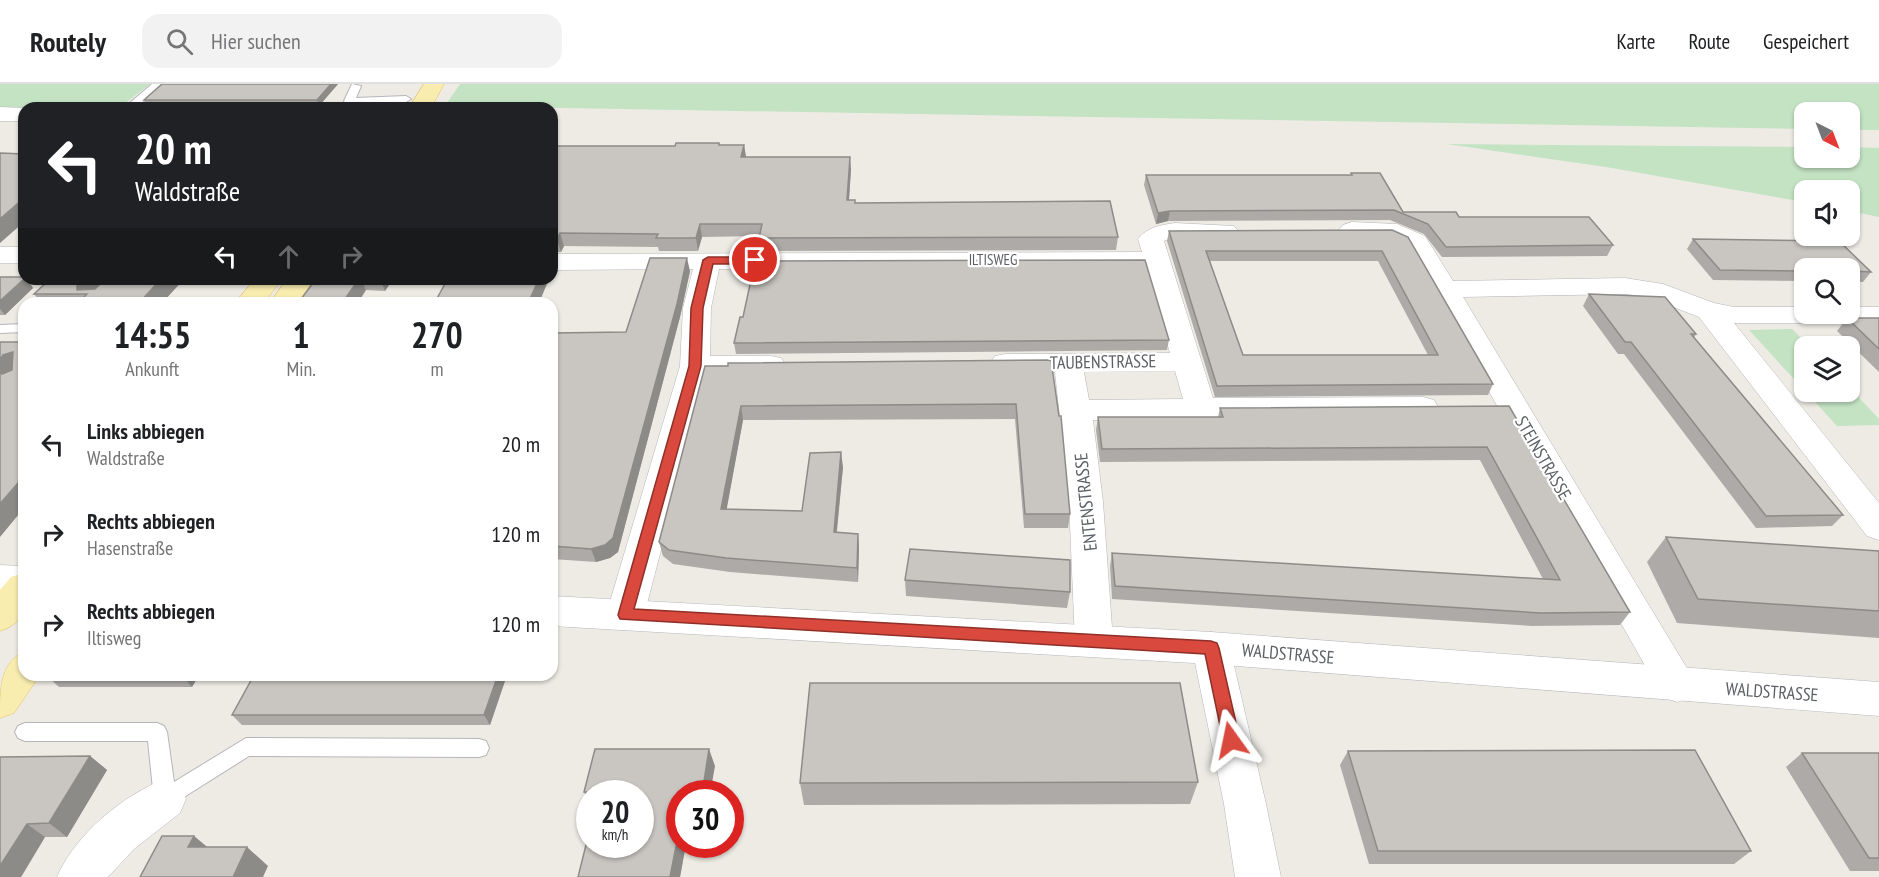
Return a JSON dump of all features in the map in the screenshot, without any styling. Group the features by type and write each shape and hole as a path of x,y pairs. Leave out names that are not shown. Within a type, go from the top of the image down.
{"main road":[{"path":"410,100 434,84"},
{"path":"254,297 264,285"},
{"path":"0,616 18,594"},
{"path":"0,701 18,676"}],"street":[{"path":"0,114 18,114"},
{"name":"STEINSTRASSE","path":"1325,230 1389,230 1405,234 1416,241 1444,289 1497,407 1677,685"},
{"path":"1202,408 1151,239 1156,233 1168,231 1244,231"},
{"path":"625,615 695,366 697,308 708,260"},
{"name":"ILTISWEG","path":"558,262 1156,260"},
{"path":"1444,289 1624,286 1653,290 1709,311 1734,315 1879,315"},
{"path":"1709,311 1879,526"},
{"name":"TAUBENSTRASSE","path":"975,363 1187,362"},
{"name":"ENTENSTRASSE","path":"1068,363 1077,410 1091,553 1094,641"},
{"path":"695,366 800,365"},
{"path":"1077,410 1452,407"},
{"path":"0,579 18,580"},
{"name":"WALDSTRASSE","path":"558,611 1211,648 1879,699"},
{"path":"1211,648 1245,804 1258,877"},
{"path":"80,877 95,856 132,821 165,799"}],"lane":[{"path":"136,102 158,84"},
{"path":"356,86 349,101 410,100"},
{"path":"0,329 18,328"},
{"path":"25,732 157,732 165,799 246,747 479,748"}],"green space":[{"path":"0,84 150,84 127,102 18,102 18,109 0,111"},
{"path":"460,84 1879,84 1879,130 1860,130 1860,102 1794,102 1794,129 558,108 558,102 448,102"},
{"path":"1447,144 1794,147 1794,168 1860,168 1860,147 1879,148 1879,217 1860,213 1860,180 1794,180 1794,200 1606,167"},
{"path":"1792,329 1799,336 1794,336 1794,379 1749,330"},
{"path":"1860,399 1879,419 1879,425 1837,426 1815,402 1860,402"}],"building":[{"path":"162,84 331,84 317,100 144,100"},
{"path":"676,143 744,145 741,157 850,157 847,200 855,200 855,203 1110,201 1118,237 759,238 762,224 700,224 696,238 656,238 658,234 560,233 558,237 558,146 675,146"},
{"path":"0,153 18,154 18,203 0,219"},
{"path":"1351,173 1380,173 1403,212 1456,212 1459,217 1589,217 1613,245 1446,247 1428,224 1394,210 1170,211 1158,213 1146,175 1352,175"},
{"path":"1392,230 1408,237 1493,384 1217,386 1169,231","holes":["1206,251 1382,251 1438,355 1243,355"]},
{"path":"1693,239 1794,240 1794,246 1844,246 1857,258 1794,258 1794,271 1720,270"},
{"path":"650,258 687,258 677,304 613,538 605,545 591,549 558,546 558,333 626,332"},
{"path":"1145,260 1169,340 734,343 740,317 743,317 755,261"},
{"path":"1860,261 1871,272 1860,271"},
{"path":"0,277 18,277 18,284 0,301"},
{"path":"44,285 78,285 77,290 95,289 99,285 156,285 144,297 34,294"},
{"path":"312,285 355,285 346,297 302,297"},
{"path":"444,285 536,285 531,297 438,297"},
{"path":"1589,294 1665,297 1696,334 1691,334 1843,515 1766,516 1631,342 1625,342"},
{"path":"1860,318 1879,318 1879,349 1853,324 1860,324"},
{"path":"0,342 18,342 18,483 0,504 0,372 2,374 12,370 13,352 3,355 0,360"},
{"path":"1051,360 1059,416 1061,416 1070,514 1025,514 1016,404 741,406 721,509 802,511 810,453 841,452 834,532 858,534 857,568 726,558 669,550 659,542 705,366 728,366 728,363"},
{"path":"1509,406 1630,612 1541,613 1115,586 1112,553 1560,580 1487,447 1102,449 1098,417 1223,417 1220,408"},
{"path":"1666,537 1879,551 1879,611 1698,599"},
{"path":"910,549 1070,560 1070,592 905,580"},
{"path":"251,681 496,681 484,715 232,715"},
{"path":"810,683 1180,683 1198,782 800,783"},
{"path":"595,749 709,749 704,780 666,780 666,858 674,858 670,877 578,877 583,858 654,858 654,780 587,780"},
{"path":"1695,750 1751,851 1378,851 1348,751"},
{"path":"1802,753 1879,753 1879,858 1869,858"},
{"path":"90,756 49,823 27,824 0,866 0,757"},
{"path":"162,836 194,836 188,847 247,847 233,877 140,877"}],"route":[{"path":"755,260 708,260 697,308 695,366 625,615 1211,648 1231,740"}]}
